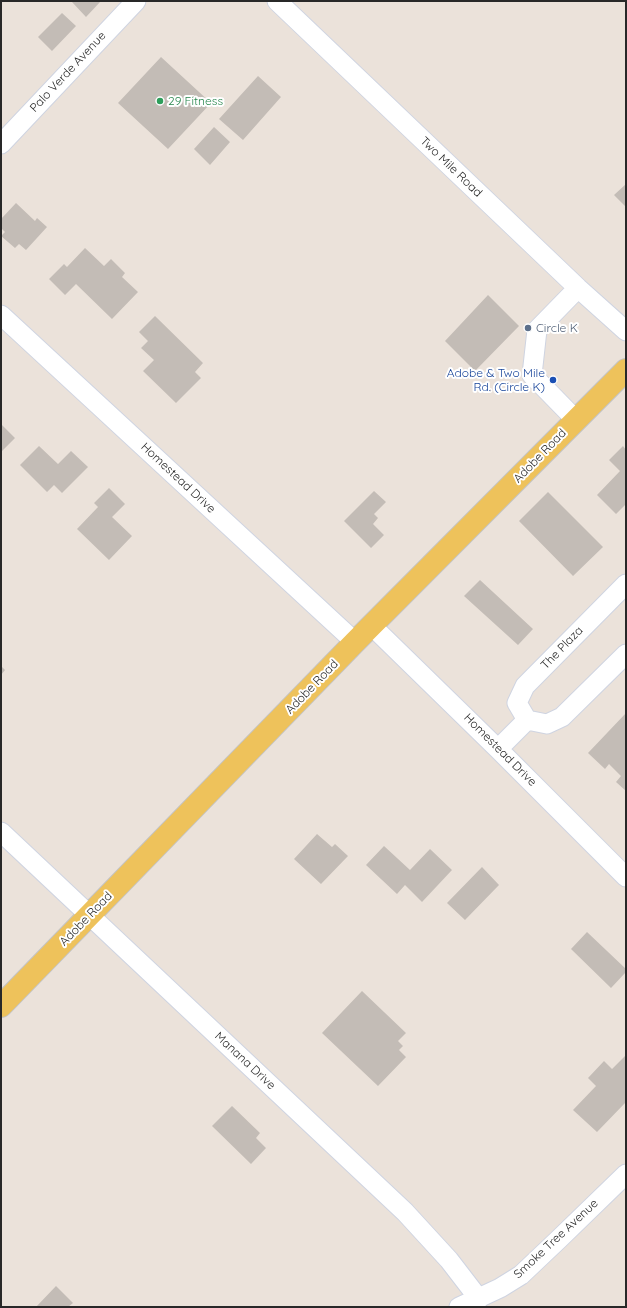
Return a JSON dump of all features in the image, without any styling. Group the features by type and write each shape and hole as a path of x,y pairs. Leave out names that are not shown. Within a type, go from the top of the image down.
{"main road":[{"name":"Adobe Road","path":"1,1006 356,642 626,370"}],"street":[{"name":"Palo Verde Avenue","path":"1,144 136,1"},
{"name":"Two Mile Road","path":"278,1 578,288 626,331"},
{"path":"576,420 532,375 537,330 578,288"},
{"name":"Homestead Drive","path":"1,315 356,642"},
{"name":"The Plaza","path":"527,720 517,703 525,686 626,584"},
{"name":"Homestead Drive","path":"372,626 626,877"},
{"path":"498,749 527,720 547,724 562,717 626,654"},
{"name":"Manana Drive","path":"1,832 406,1212 449,1260 478,1299"},
{"name":"Smoke Tree Avenue","path":"459,1307 500,1288 520,1275 626,1174"}],"building":[{"path":"101,1 86,17 72,2"},
{"path":"62,13 76,26 52,51 38,37"},
{"path":"161,57 211,103 168,149 118,103"},
{"path":"258,76 281,97 243,140 219,119"},
{"path":"214,127 230,142 210,165 194,149"},
{"path":"626,184 626,207 614,195"},
{"path":"16,203 35,221 37,218 47,227 26,250 19,244 15,248 1,236 5,232 1,228 1,219"},
{"path":"85,248 104,266 111,259 125,273 122,277 138,292 112,319 76,284 65,295 49,279 64,264 67,267"},
{"path":"488,295 519,326 475,371 445,341"},
{"path":"155,316 203,363 195,372 201,378 176,403 143,371 154,360 141,348 148,341 139,332"},
{"path":"1,424 15,438 1,452"},
{"path":"39,446 58,464 71,451 88,467 62,493 54,485 47,492 20,465"},
{"path":"623,446 626,450 626,504 616,514 597,495 620,471 609,460"},
{"path":"109,488 125,504 112,517 132,536 109,560 77,529 98,507 94,503"},
{"path":"374,491 386,502 374,514 378,518 373,524 384,535 371,548 344,521"},
{"path":"548,492 603,547 573,576 519,521"},
{"path":"480,580 533,629 518,645 464,596"},
{"path":"1,666 5,670 1,675"},
{"path":"626,713 626,791 616,782 621,776 609,764 605,769 588,753"},
{"path":"317,834 332,847 335,844 348,856 321,884 294,859"},
{"path":"384,846 410,870 430,849 452,870 422,902 405,885 397,894 366,865"},
{"path":"482,867 499,885 465,920 447,903"},
{"path":"587,932 626,969 626,972 611,988 571,949"},
{"path":"362,991 406,1033 398,1041 403,1046 399,1050 406,1057 378,1086 322,1033"},
{"path":"625,1056 626,1102 597,1132 573,1110 596,1086 588,1078 604,1061 612,1069"},
{"path":"232,1106 260,1133 256,1138 266,1148 251,1164 212,1126"},
{"path":"56,1286 73,1303 68,1307 36,1307"}],"place":[{"name":"29 Fitness","path":"160,101"},
{"name":"Circle K","path":"528,328"},
{"name":"Adobe & Two Mile Rd. (Circle K)","path":"553,380"}]}
